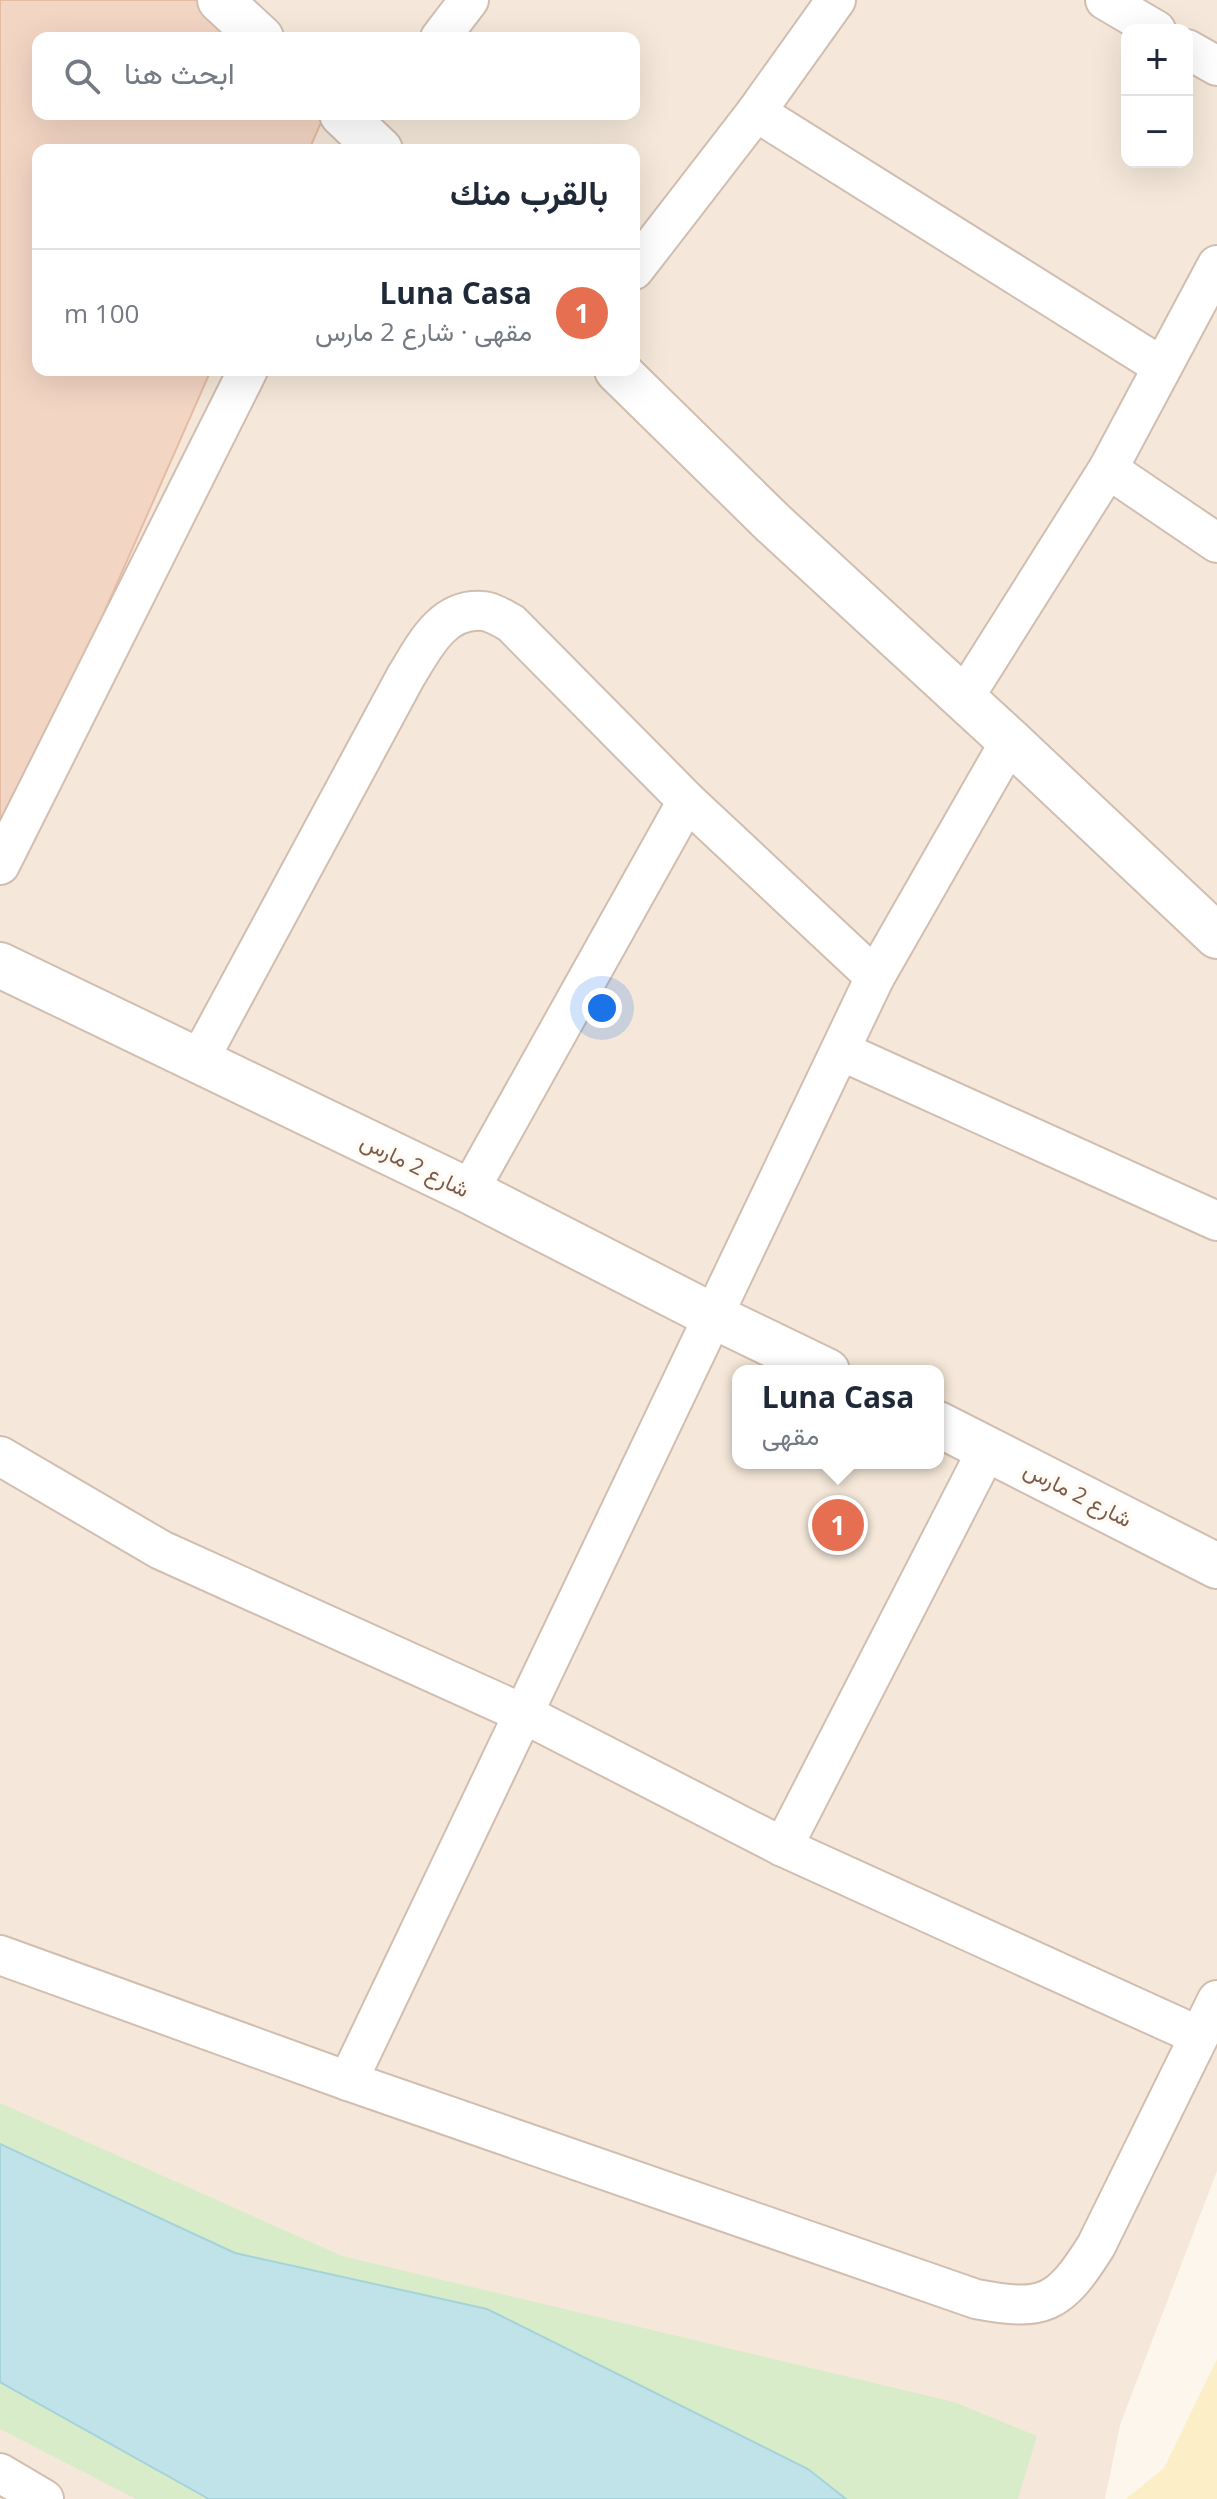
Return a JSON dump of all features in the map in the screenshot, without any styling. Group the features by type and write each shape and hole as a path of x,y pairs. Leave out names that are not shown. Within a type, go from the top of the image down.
{"street":[{"path":"220,0 255,32"},
{"path":"445,32 469,0"},
{"path":"640,262 756,112 836,0"},
{"path":"1105,0 1146,24"},
{"path":"1193,52 1217,66"},
{"path":"756,112 1161,366"},
{"path":"963,699 1108,469 1217,265"},
{"path":"0,865 245,376"},
{"path":"623,376 773,523 1217,936"},
{"path":"1108,469 1217,543"},
{"path":"199,1060 406,676 427,641 444,621 464,613 484,611 511,623 687,801 875,977"},
{"path":"348,2081 875,977 1010,741"},
{"path":"469,1191 687,801"},
{"name":"شارع 2 مارس","path":"0,965 469,1191 815,1365"},
{"path":"841,1051 1217,1221"},
{"name":"شارع 2 مارس","path":"944,1427 1217,1566"},
{"path":"783,1847 988,1448"},
{"path":"0,1456 161,1550 524,1714 783,1847 1199,2036"},
{"path":"0,1955 348,2081 976,2299 1028,2306 1044,2302 1061,2291 1090,2256 1217,2000"},
{"path":"0,2473 44,2499"}],"shaded area":[{"path":"0,0 1217,0 1217,2171 1120,2425 1105,2499 0,2499"}],"green space":[{"path":"0,2103 342,2256 954,2402 1037,2436 1018,2499 846,2499 808,2469 487,2309 235,2253 0,2144"},
{"path":"0,2382 209,2499 136,2499 0,2429"}],"sand":[{"path":"1217,2359 1217,2499 1126,2499 1164,2468"}],"water":[{"path":"0,2144 235,2253 487,2309 808,2469 846,2499 209,2499 0,2382"}],"building":[{"path":"0,0 196,0 231,32 32,32 32,120 322,120 312,144 32,144 32,376 208,376 0,849"}],"place":[{"name":"Luna Casa","path":"838,1525"}]}
